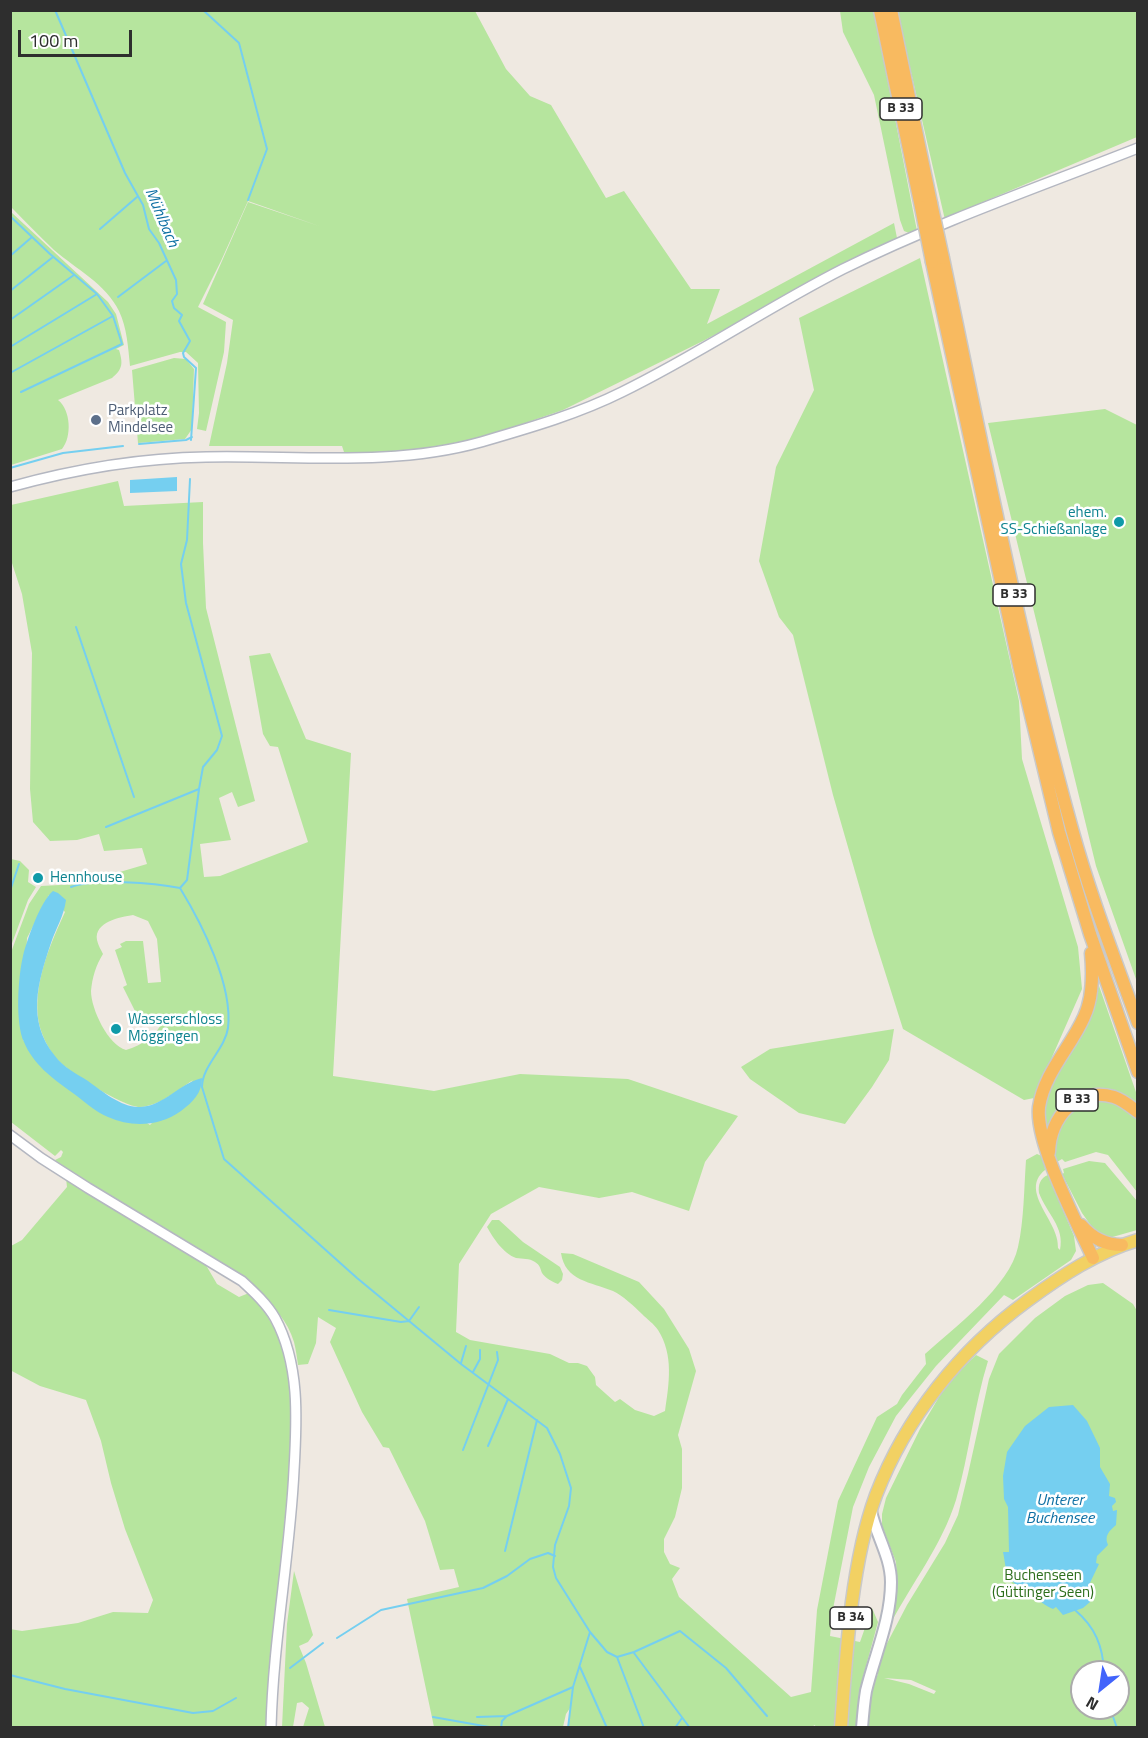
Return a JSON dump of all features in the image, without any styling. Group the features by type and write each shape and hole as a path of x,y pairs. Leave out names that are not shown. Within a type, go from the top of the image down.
{"highway":[{"name":"B 33","path":"880,10 926,205"},
{"name":"B 33","path":"891,10 926,205 1018,665 1059,832 1090,934 1137,1072"},
{"name":"B 33","path":"937,260 1028,661 1072,831 1137,1023"},
{"name":"B 33","path":"1090,934 1092,966 1090,995 1085,1016 1050,1076 1040,1105 1041,1136 1076,1220 1095,1238 1105,1243 1122,1245"},
{"name":"B 33","path":"1049,1156 1054,1126 1068,1107 1079,1099 1090,1096 1114,1097 1125,1102 1137,1112"},
{"path":"1076,1220 1093,1258"}],"main road":[{"name":"B 34","path":"841,1728 846,1661 862,1543 883,1479 902,1440 935,1389 961,1359 1011,1312 1047,1286 1093,1258 1137,1240"},
{"path":"862,1728 866,1690 890,1605 891,1580 888,1559 874,1525 871,1510"}],"street":[{"path":"10,487 90,467 135,461 210,457 352,459 414,454 478,443 561,417 620,393 684,360 844,269 945,224 1137,148"},
{"path":"10,1135 88,1188 242,1281 260,1298 274,1317 288,1349 294,1378 296,1443 293,1503 271,1728"}],"green space":[{"path":"10,11 475,11 506,69 530,96 551,105 606,198 624,191 691,289 720,289 707,324 894,223 897,238 703,341 563,410 496,433 412,451 345,455 342,446 209,446 227,363 233,320 203,304 248,202 319,226 248,201 198,307 226,322 224,352 206,431 197,429 198,363 186,352 180,352 130,366 124,324 113,301 99,285 54,250 11,207"},
{"path":"840,11 874,11 917,231 909,233 904,231 900,220 874,95 843,32"},
{"path":"897,11 1137,11 1137,137 945,220"},
{"path":"11,212 108,302 116,314 124,345 116,349 119,350 121,366 112,378 58,400 66,410 69,424 69,431 62,449 11,465"},
{"path":"920,258 1019,701 1022,759 1078,947 1082,989 1034,1098 1024,1100 903,1029 833,795 793,635 779,617 759,561 776,467 814,390 799,318"},
{"path":"174,358 186,359 194,369 192,429 185,439 138,443 132,370"},
{"path":"1105,409 1137,425 1137,982 1096,866 988,423"},
{"path":"118,481 124,506 203,502 206,608 255,801 238,807 232,792 219,798 231,840 200,844 204,877 220,876 308,842 278,747 270,746 263,734 249,656 270,653 306,739 351,753 333,1076 434,1091 520,1074 628,1079 738,1116 705,1162 689,1211 632,1192 599,1198 539,1187 491,1214 459,1264 456,1332 470,1340 550,1354 569,1363 587,1366 595,1377 596,1385 615,1402 620,1399 635,1410 654,1416 665,1411 669,1380 666,1349 658,1330 621,1296 573,1275 563,1262 561,1253 573,1254 639,1282 664,1309 689,1349 696,1371 678,1435 682,1449 682,1488 675,1517 664,1539 664,1552 670,1564 680,1568 672,1579 679,1597 791,1697 811,1692 817,1610 838,1501 877,1417 897,1404 926,1364 925,1354 965,1319 1004,1277 1013,1262 1020,1237 1026,1160 1037,1154 1044,1157 1045,1170 1038,1179 1036,1188 1038,1197 1053,1228 1060,1250 1058,1227 1039,1193 1040,1182 1048,1175 1074,1236 1076,1251 1071,1260 1013,1300 1004,1295 936,1366 896,1416 869,1467 853,1507 830,1636 860,1642 872,1608 878,1622 859,1692 857,1727 817,1727 814,1725 813,1728 568,1727 570,1708 563,1727 434,1727 407,1599 459,1587 454,1569 440,1570 425,1521 389,1448 383,1447 362,1412 330,1342 336,1328 318,1317 316,1343 308,1364 298,1365 294,1342 280,1314 257,1293 203,1260 217,1284 239,1297 249,1293 263,1308 281,1341 290,1378 292,1436 267,1727 11,1727 10,1629 22,1631 78,1623 113,1612 148,1613 153,1600 125,1529 101,1441 86,1400 40,1386 10,1370 11,1246 22,1240 67,1187 65,1169 55,1160 61,1157 63,1152 61,1150 55,1156 11,1122 10,955 29,904 41,886 79,884 147,864 142,848 104,851 99,834 77,840 50,841 33,822 30,789 32,653 22,594 11,560 11,505","holes":["49,895 65,912 44,964 38,990 38,1018 44,1038 54,1056 69,1070 108,1095 132,1105 140,1107 154,1104 193,1080 150,1125 23,1040 27,938","133,915 148,921 157,939 161,982 148,983 143,941 126,941 120,944 122,947 115,950 127,985 123,987 142,1025 163,1020 157,1031 148,1039 126,1050 119,1047 107,1034 97,1016 91,991 92,981 103,954 97,934 109,921"]},
{"path":"11,859 20,861 29,870 28,882 36,887 28,900 11,946"},
{"path":"1098,983 1137,1095 1137,1107 1090,1092 1047,1138 1044,1114 1046,1096"},
{"path":"894,1029 889,1060 845,1124 799,1113 750,1079 741,1067 770,1049"},
{"path":"1092,1100 1113,1101 1137,1118 1137,1192 1108,1155 1096,1152 1065,1162 1062,1159 1057,1162 1056,1141 1065,1116 1072,1109"},
{"path":"1089,1161 1105,1163 1137,1201 1137,1230 1109,1238 1094,1230 1082,1213 1062,1174 1063,1169"},
{"path":"492,1220 499,1220 523,1242 560,1267 563,1274 562,1280 558,1284 543,1275 539,1265 535,1262 516,1258 507,1253 487,1227"},
{"name":"Buchenseen (Güttinger Seen)","path":"1103,1283 1133,1304 1137,1311 1137,1727 866,1728 871,1693 878,1674 875,1673 883,1651 907,1605 945,1543 958,1515 989,1379 999,1354 1035,1318 1065,1296 1088,1285","holes":["884,1678 911,1680 936,1691 934,1694 909,1684"]},
{"path":"976,1355 988,1361 956,1500 943,1533 891,1623 897,1583 896,1562 882,1526 886,1498 920,1429 948,1382"},
{"path":"294,1571 313,1635 308,1642 299,1646 325,1727 303,1727 309,1708 302,1702 297,1703 293,1727 282,1727 287,1624"}],"water":[{"path":"177,477 177,491 130,493 130,480"},
{"path":"53,891 66,900 39,986 38,1015 40,1029 46,1042 58,1060 66,1067 112,1098 133,1107 157,1103 186,1084 202,1078 193,1101 173,1116 146,1124 136,1124 117,1121 103,1115 50,1076 28,1050 21,1034 18,1012 21,965 35,922 43,904"},
{"name":"Unterer Buchensee","path":"1073,1405 1087,1421 1100,1448 1100,1467 1110,1484 1109,1496 1115,1498 1113,1511 1117,1510 1116,1525 1107,1536 1108,1545 1097,1556 1096,1563 1099,1564 1088,1587 1094,1587 1090,1602 1083,1608 1063,1615 1056,1607 1053,1609 1032,1597 1027,1599 1008,1575 1003,1552 1009,1552 1008,1507 1004,1499 1003,1476 1007,1452 1025,1426 1049,1407"}],"waterway":[{"name":"Mühlbach","path":"55,10 125,173 143,205 149,229 159,243 176,280 177,294 172,301 174,308 182,315 179,321 190,341 183,353 184,357 196,368 191,440"},
{"path":"203,10 239,43 267,149 248,200"},
{"path":"100,229 137,197"},
{"path":"10,216 97,294 113,316 122,344 21,392"},
{"path":"10,256 32,237"},
{"path":"10,291 53,257"},
{"path":"118,297 166,261"},
{"path":"10,320 74,275"},
{"path":"10,347 97,294"},
{"path":"10,373 113,316"},
{"path":"139,444 186,440 192,437"},
{"name":"Mühlbach","path":"10,468 63,453 123,446"},
{"path":"106,827 199,789 203,767 217,750 222,736 186,603 181,564 187,540 190,479"},
{"path":"76,627 134,797"},
{"path":"71,887 109,882 156,884 180,888 187,880 199,789"},
{"path":"10,891 19,864"},
{"path":"180,888 214,955 226,993 228,1011 226,1036 206,1072 202,1087 224,1159 357,1278 461,1364 547,1428 560,1454 571,1488 569,1506 555,1545 553,1567 556,1578 590,1632 607,1652 617,1657 634,1652 680,1631 726,1668 767,1716"},
{"path":"329,1310 401,1322 409,1321 419,1307"},
{"path":"461,1363 466,1346"},
{"path":"473,1372 480,1359 480,1350"},
{"path":"463,1450 498,1360 497,1352"},
{"path":"488,1446 508,1399"},
{"path":"505,1551 537,1420"},
{"path":"337,1638 381,1610 483,1588 507,1576 530,1559 548,1553 555,1556"},
{"path":"1075,1610 1093,1630 1100,1645 1103,1660"},
{"path":"568,1728 573,1687 590,1632"},
{"path":"290,1668 323,1643"},
{"path":"634,1653 690,1728"},
{"path":"617,1657 644,1728"},
{"path":"580,1667 607,1728"},
{"path":"10,1675 65,1689 193,1713 213,1711 236,1698"},
{"path":"477,1717 507,1716 573,1687"},
{"path":"433,1717 495,1728"},
{"path":"501,1728 502,1721 506,1717"},
{"path":"675,1728 682,1718"},
{"path":"1114,1720 1117,1728"}],"place":[{"name":"Parkplatz Mindelsee","path":"96,420"},
{"name":"ehem. SS-Schießanlage","path":"1119,522"},
{"name":"Hennhouse","path":"38,878"},
{"name":"Wasserschloss Möggingen","path":"116,1029"}]}
